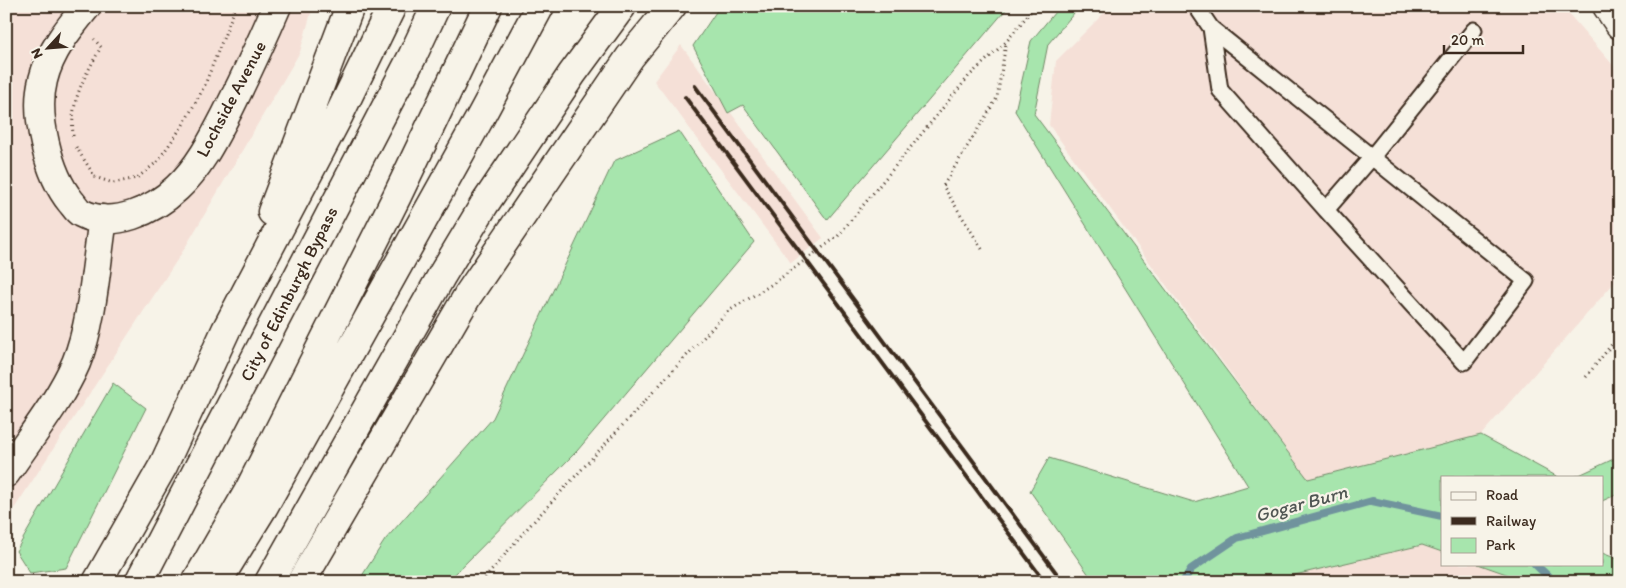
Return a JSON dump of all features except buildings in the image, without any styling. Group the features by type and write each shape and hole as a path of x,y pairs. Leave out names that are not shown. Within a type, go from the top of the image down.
{"main road":[{"name":"Lochside Avenue","path":"103,219 130,216 153,206 178,187 197,164 213,139 256,56 277,6"},
{"path":"226,330 350,6"},
{"path":"97,582 163,466 226,330 339,115 392,6"},
{"name":"City of Edinburgh Bypass","path":"139,582 403,74 436,6"},
{"path":"196,582 248,492 397,196 488,6"},
{"path":"217,582 264,506 481,116 540,6"},
{"path":"269,582 442,275 484,205 572,74 622,6"},
{"path":"301,582 468,295 630,57 672,6"},
{"path":"1607,6 1620,25"},
{"path":"6,473 59,395 76,363 84,339 103,219 80,212 66,196 54,172 45,147 40,114 42,82 52,54 82,13"}],"lane":[{"path":"1196,6 1211,28 1526,281 1464,362 1220,90 1211,28"},
{"path":"1326,210 1372,157 1474,30"}],"path":[{"path":"82,13 101,47 80,87 72,120 74,144 84,162 96,177 113,183 137,178 157,162 183,125 204,86 236,6"},
{"path":"482,582 523,533 727,312 774,284 838,236 969,76 1006,42 1035,6"},
{"path":"982,249 942,186 997,98 1006,42"},
{"path":"6,219 14,224"},
{"path":"1586,377 1620,334"}],"shaded area":[{"path":"6,6 313,6 300,52 183,251 6,521"},
{"path":"1111,6 1562,6 1612,64 1620,79 1620,276 1481,435 1308,479 1049,125 1056,61"},
{"path":"681,45 823,238 791,263 654,81"},
{"path":"1422,545 1441,552 1441,566 1484,566 1509,575 1512,582 1282,582 1282,578"}],"green space":[{"path":"720,6 1009,6 827,220 743,105 728,113 693,46"},
{"path":"1060,6 1080,6 1048,44 1034,114 1308,479 1481,435 1556,476 1441,476 1441,552 1422,545 1282,578 1282,582 1094,582 1030,491 1049,458 1194,502 1248,486 1015,111 1031,41"},
{"path":"679,131 754,242 577,451 447,582 358,582 385,540 493,418 614,161"},
{"path":"113,383 146,408 66,568 30,573 16,551"},
{"path":"1620,456 1620,493 1604,500 1604,476 1577,476"},
{"path":"1604,554 1620,560 1620,582 1512,582 1509,575 1484,566 1604,566"}],"waterway":[{"name":"Gogar Burn","path":"1183,582 1191,569 1237,538 1372,501 1441,516"},
{"name":"Gogar Burn","path":"1537,566 1554,582"}],"railway":[{"path":"695,86 1063,582"},
{"path":"685,97 1045,582"}]}
